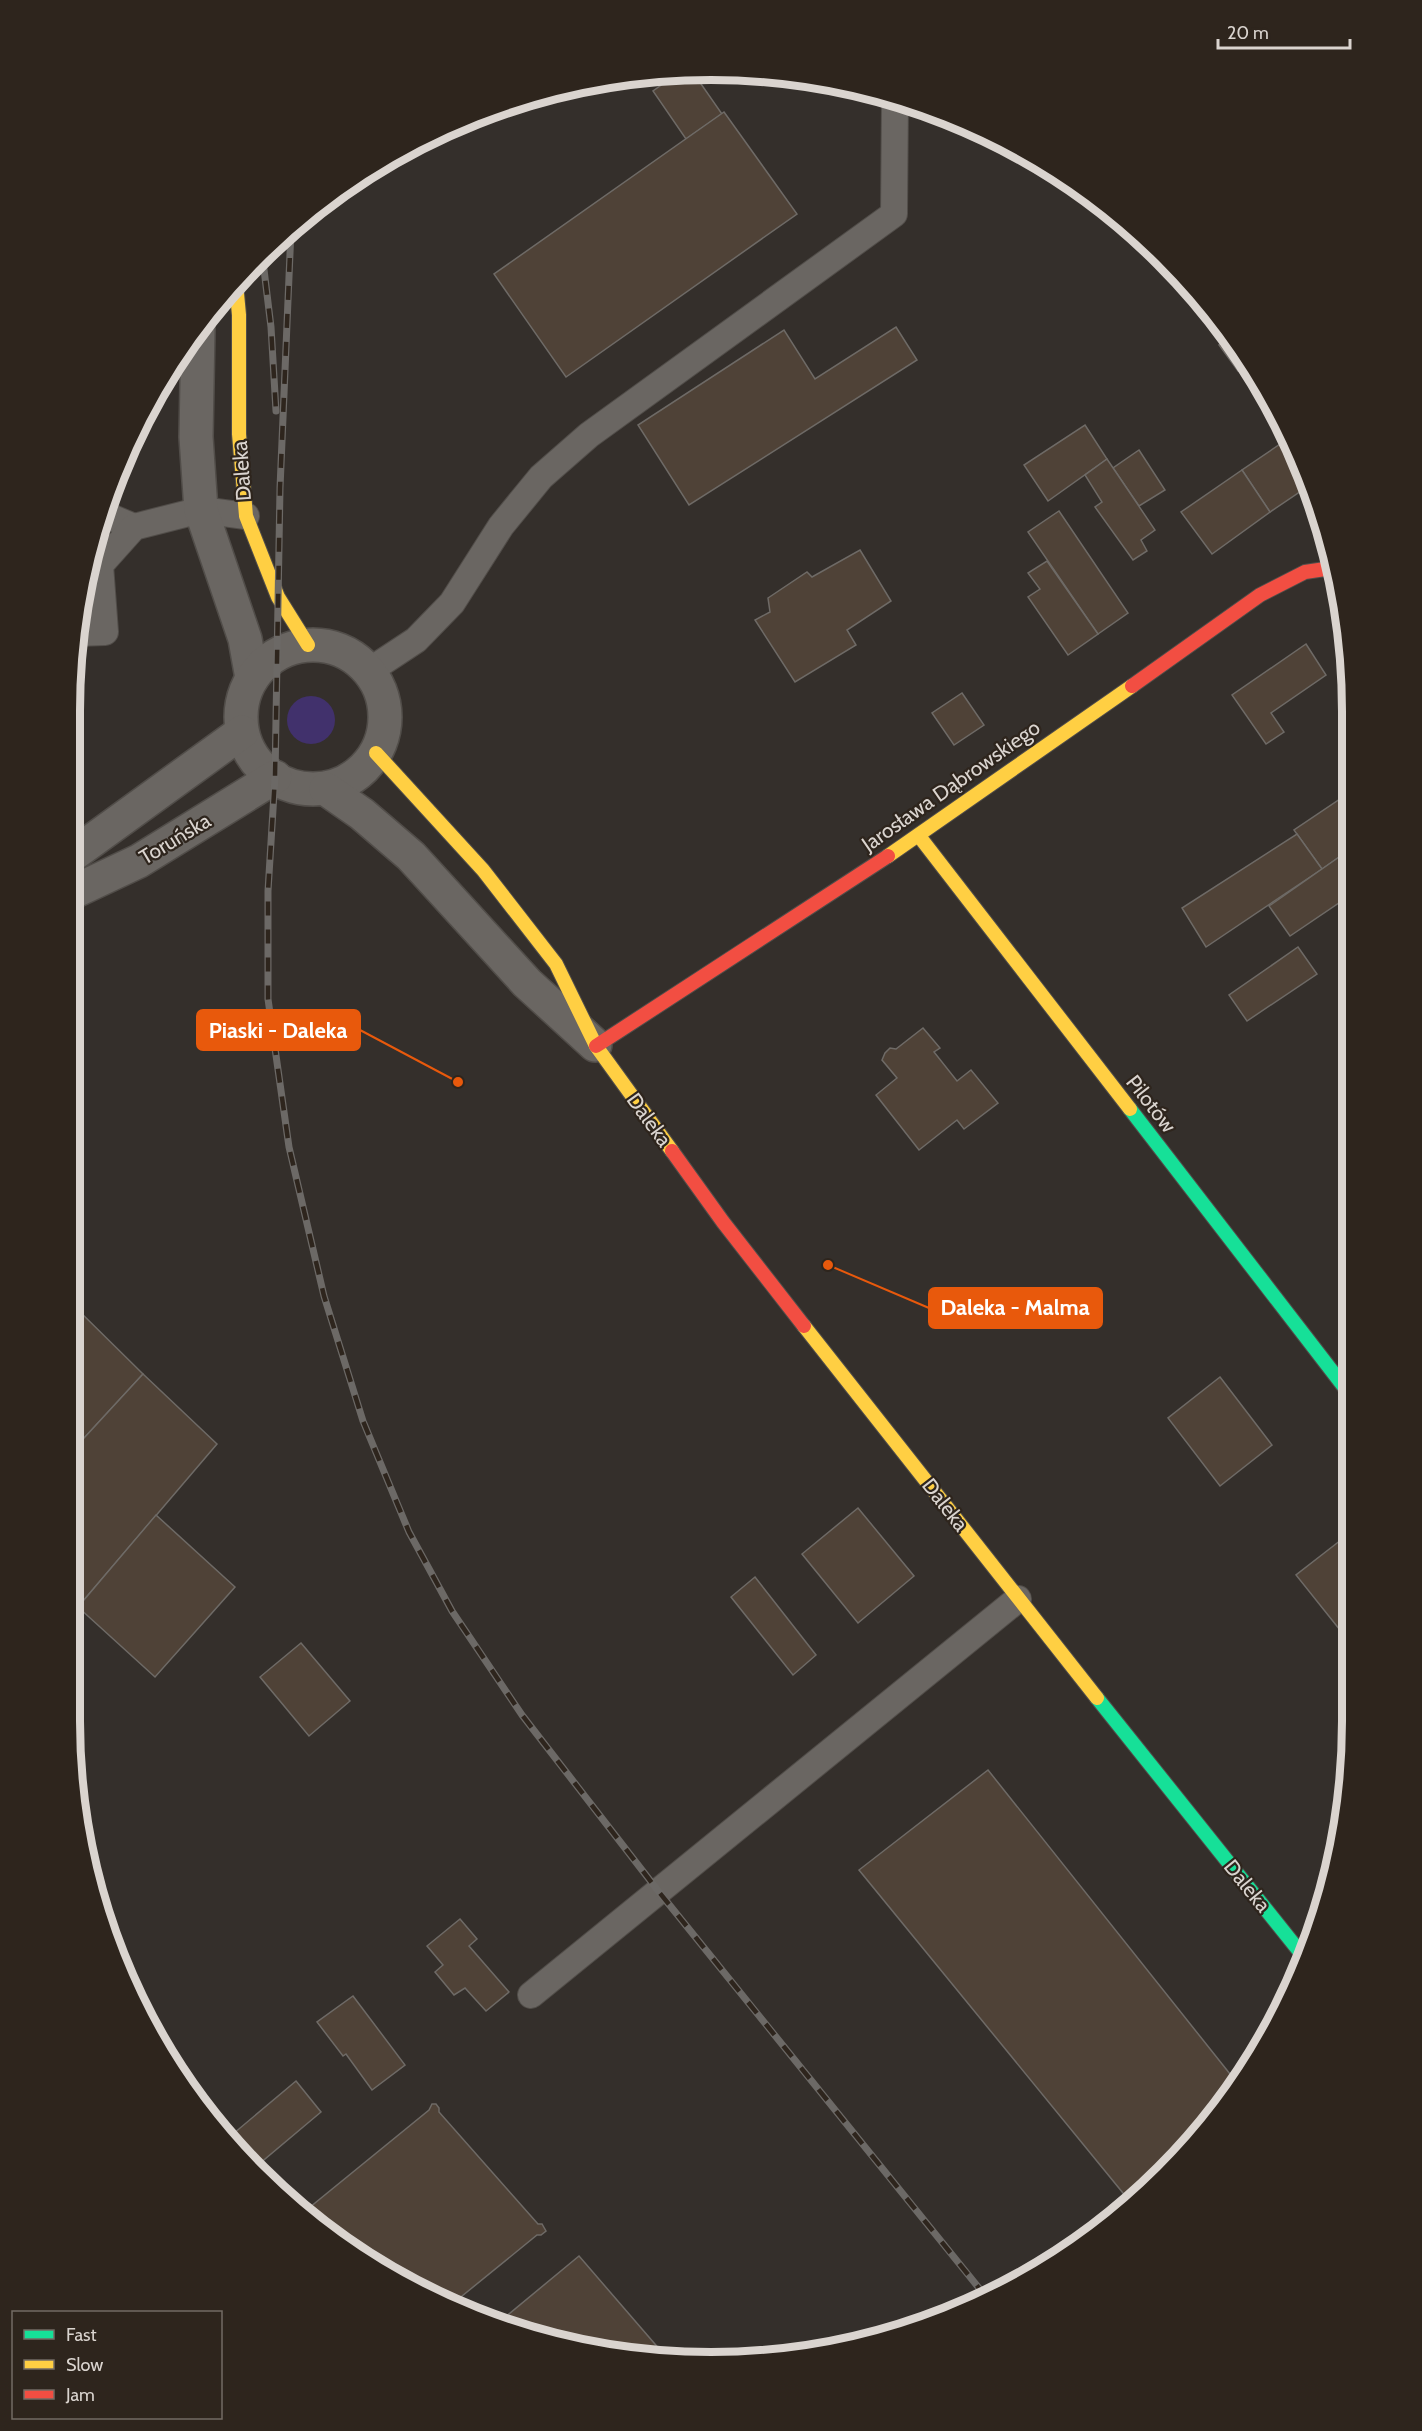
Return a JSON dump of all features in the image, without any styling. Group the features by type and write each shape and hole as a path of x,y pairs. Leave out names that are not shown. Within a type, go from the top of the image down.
{"street":[{"name":"Daleka","path":"237,294 239,434 246,516 278,597 308,645"},
{"name":"Daleka","path":"198,344 196,437 201,510 245,639 252,678"},
{"name":"Jarosława Dąbrowskiego","path":"596,1046 919,836 1260,595 1305,572 1326,569"},
{"path":"308,645 333,648 350,655 369,671 383,696 386,720 376,753 363,769 342,783 326,789 300,788 275,777 252,755 242,732 243,702 252,678 269,660 291,649 308,645"},
{"name":"Toruńska","path":"80,849 242,732"},
{"name":"Daleka","path":"376,753 483,870 556,964 596,1046 723,1222 1018,1599 1299,1950"},
{"name":"Toruńska","path":"80,889 140,861 275,777"},
{"name":"Daleka","path":"326,789 362,814 411,856 527,983 596,1046"},
{"name":"Pilotów","path":"919,836 1342,1384"}],"lane":[{"path":"369,671 416,640 452,603 501,526 549,470 589,435 894,214 896,108"},
{"path":"98,563 134,527 201,510 246,516"},
{"path":"110,517 134,527"},
{"path":"85,633 105,632 96,571"},
{"path":"531,1995 1018,1599"}],"shaded area":[{"path":"306,696 316,696 331,706 335,720 331,734 325,740 316,744 306,744 291,734 287,725 287,715 297,700"}],"building":[{"path":"698,80 722,114 686,139 653,91 667,81"},
{"path":"724,112 797,214 566,377 494,274"},
{"path":"896,327 917,360 689,505 638,425 784,330 815,379"},
{"path":"1223,342 1241,368 1238,371 1219,345"},
{"path":"1085,425 1107,459 1048,501 1024,465"},
{"path":"1282,443 1302,490 1270,512 1242,470"},
{"path":"1139,450 1165,490 1139,506 1113,468"},
{"path":"1107,459 1155,530 1141,540 1147,551 1133,560 1095,507 1102,502 1085,475"},
{"path":"1242,470 1270,512 1212,554 1181,512"},
{"path":"1059,511 1128,613 1098,634 1028,532"},
{"path":"860,550 891,601 847,630 856,645 795,682 755,620 770,612 768,598 807,572 812,577"},
{"path":"1047,561 1098,634 1068,655 1028,597 1040,589 1028,573"},
{"path":"1306,644 1326,675 1271,713 1284,732 1266,744 1232,695"},
{"path":"962,693 984,725 954,745 932,713"},
{"path":"1342,798 1342,855 1322,869 1294,830"},
{"path":"1297,834 1322,869 1206,947 1182,908"},
{"path":"1342,855 1342,901 1290,936 1269,906"},
{"path":"1298,947 1317,974 1247,1021 1229,995"},
{"path":"923,1028 940,1048 934,1052 957,1081 971,1070 998,1103 964,1129 957,1120 919,1150 876,1095 897,1078 882,1060 885,1053 890,1048 896,1049"},
{"path":"80,1312 143,1374 80,1442"},
{"path":"143,1374 217,1444 80,1605 80,1442"},
{"path":"1220,1377 1272,1445 1220,1486 1168,1418"},
{"path":"858,1508 914,1576 858,1623 802,1554"},
{"path":"156,1515 235,1587 155,1677 80,1609 80,1605"},
{"path":"1341,1540 1342,1632 1296,1575"},
{"path":"755,1577 816,1655 793,1675 731,1597"},
{"path":"301,1643 350,1701 309,1736 260,1677"},
{"path":"988,1770 1232,2076 1186,2136 1158,2167 1126,2196 859,1870"},
{"path":"460,1919 477,1939 469,1946 509,1992 486,2011 465,1988 454,1995 435,1972 443,1965 427,1946"},
{"path":"353,1996 405,2065 372,2090 346,2054 343,2056 317,2022"},
{"path":"296,2081 321,2112 260,2163 234,2133"},
{"path":"432,2104 436,2104 439,2112 546,2231 537,2235 459,2298 395,2267 360,2245 310,2207 429,2110"},
{"path":"579,2256 659,2349 588,2339 505,2317"}],"railway":[{"path":"291,240 280,488 275,777 268,891 268,999 289,1147 324,1296 363,1421 409,1532 452,1611 522,1715 659,1892 981,2290"},
{"path":"263,265 271,327 276,411"}],"traffic: fast":[{"path":"1130,1109 1342,1384"},
{"path":"1097,1698 1299,1950"}],"traffic: slow":[{"path":"237,294 239,434 246,516 278,597 308,645"},
{"path":"888,856 1132,686"},
{"path":"376,753 483,870 556,964 596,1046 672,1151"},
{"path":"919,836 1130,1109"},
{"path":"804,1326 1097,1698"}],"traffic: jam":[{"path":"1132,686 1260,595 1305,572 1326,569"},
{"path":"596,1046 888,856"},
{"path":"672,1151 723,1222 804,1326"}],"place":[{"name":"Piaski - Daleka","path":"458,1082"},
{"name":"Daleka - Malma","path":"828,1265"}]}
